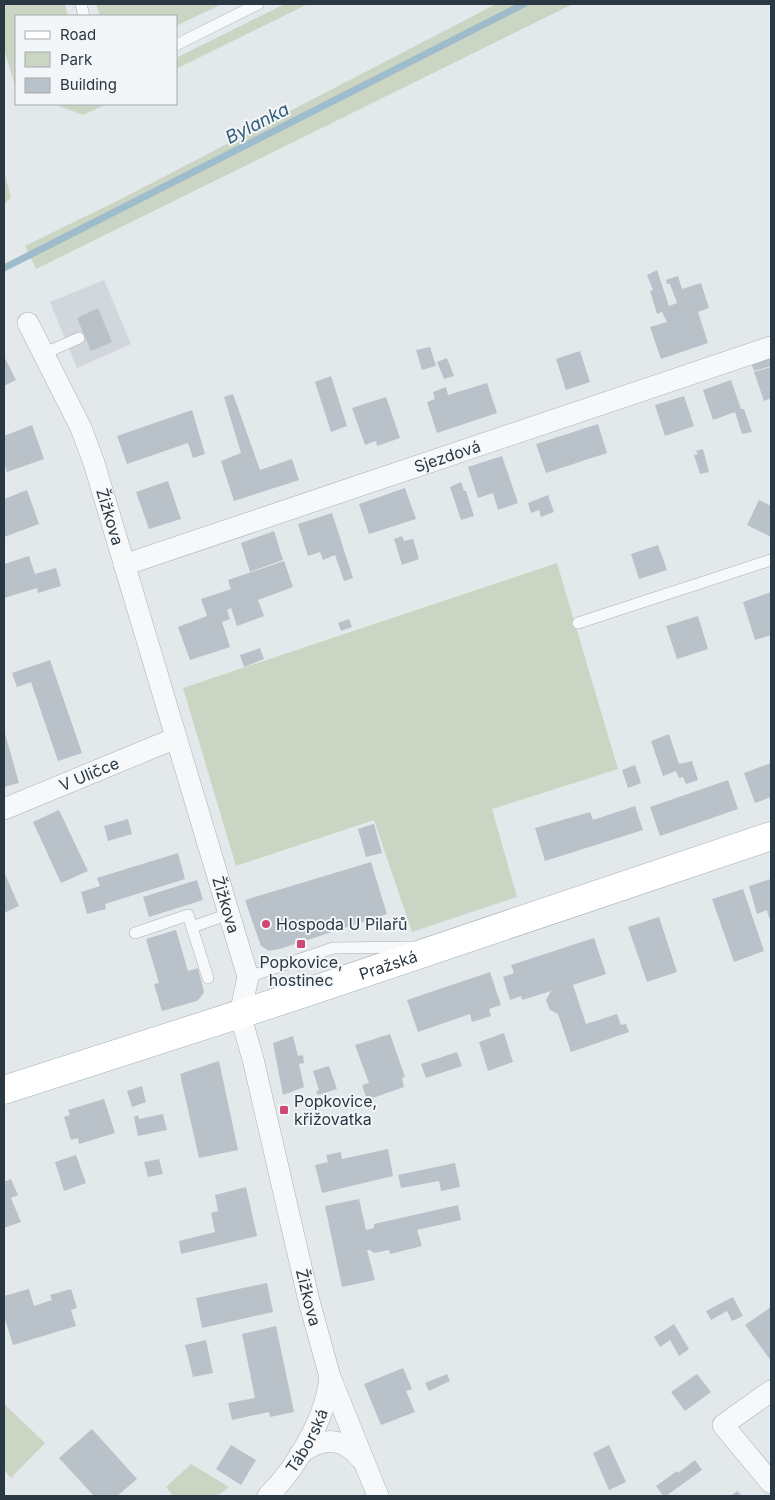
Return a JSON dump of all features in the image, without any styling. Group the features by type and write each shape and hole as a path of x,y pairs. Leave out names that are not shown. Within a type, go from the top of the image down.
{"main road":[{"name":"Pražská","path":"4,1090 240,1014 771,836"}],"street":[{"name":"Žižkova","path":"28,323 81,428 94,463 248,977 240,1014 253,1059 309,1301 330,1378 378,1496"},
{"name":"Sjezdová","path":"124,565 771,347"},
{"name":"V Uličce","path":"4,810 176,738"},
{"name":"Táborská","path":"268,1496 288,1472 322,1413 329,1391 330,1378"},
{"path":"771,1392 723,1426 771,1483"},
{"path":"298,1456 321,1442 334,1441 353,1450 364,1461"}],"lane":[{"path":"178,44 258,4"},
{"path":"43,354 79,338"},
{"path":"578,623 771,560"},
{"path":"192,927 229,914"},
{"path":"135,933 188,915 208,978"},
{"path":"248,977 333,948 442,946"}],"shaded area":[{"path":"104,280 131,344 77,368 50,302"}],"green space":[{"path":"4,4 65,4 68,15 15,15 15,86 4,49"},
{"path":"96,4 222,4 178,25 178,15 100,15"},
{"path":"285,4 308,4 178,68 178,57"},
{"path":"496,4 573,4 36,269 25,246 123,198"},
{"path":"57,105 105,105 83,115"},
{"path":"4,171 11,198 4,204"},
{"path":"557,563 618,769 492,809 517,897 412,932 374,820 236,866 183,688"},
{"path":"4,1404 45,1443 11,1478 4,1470"},
{"path":"191,1464 229,1487 217,1496 173,1496 166,1487"}],"building":[{"path":"657,270 669,306 677,303 670,284 667,284 666,280 678,276 682,289 701,283 709,308 698,312 708,343 661,359 650,327 667,322 662,312 657,314 650,291 653,290 647,275"},
{"path":"98,308 112,342 91,351 77,318"},
{"path":"430,347 436,366 422,370 416,350"},
{"path":"580,351 590,382 566,390 556,359"},
{"path":"4,356 16,380 4,386"},
{"path":"447,358 454,376 444,379 437,362"},
{"path":"771,358 771,366 754,371 752,365"},
{"path":"771,367 771,398 764,401 754,372"},
{"path":"331,376 347,426 331,432 315,382"},
{"path":"731,380 741,409 744,409 752,432 742,434 735,412 713,420 703,390"},
{"path":"487,383 497,413 437,433 427,402 435,399 433,392 446,387 448,395"},
{"path":"233,394 260,470 292,459 299,480 234,501 221,461 241,453 224,397"},
{"path":"684,396 694,426 665,436 655,405"},
{"path":"386,397 400,438 377,446 376,441 365,445 352,408"},
{"path":"192,410 205,454 193,458 188,443 127,464 117,436"},
{"path":"598,424 607,453 546,473 536,444"},
{"path":"32,425 44,459 7,472 4,462 4,436"},
{"path":"703,449 709,472 700,474 694,455 698,454 696,451"},
{"path":"502,456 518,503 498,510 493,493 478,498 468,467"},
{"path":"168,481 181,519 149,529 136,492"},
{"path":"461,482 474,516 461,520 450,487"},
{"path":"405,488 416,519 369,534 359,504"},
{"path":"27,490 39,524 4,537 4,499"},
{"path":"548,495 554,512 541,517 539,510 531,513 528,503"},
{"path":"759,500 771,506 771,537 747,525"},
{"path":"332,513 353,578 344,581 335,555 323,560 320,552 308,556 298,524"},
{"path":"274,531 283,560 250,572 241,543"},
{"path":"402,536 404,541 413,539 419,559 402,565 394,539"},
{"path":"658,545 667,570 639,579 631,554"},
{"path":"29,556 35,574 56,568 61,586 38,593 37,588 4,598 4,564"},
{"path":"284,561 293,587 258,600 264,616 237,626 231,608 227,610 230,619 222,622 230,647 190,660 178,627 207,616 201,599 231,589 228,580"},
{"path":"771,592 771,635 755,640 743,602"},
{"path":"698,616 708,649 677,659 666,626"},
{"path":"349,619 352,627 341,631 338,623"},
{"path":"260,648 264,659 244,667 240,655"},
{"path":"50,660 82,753 58,761 31,682 17,687 12,673"},
{"path":"4,730 19,783 4,787"},
{"path":"669,734 679,764 692,761 698,780 686,784 683,777 679,778 676,771 663,776 651,741"},
{"path":"771,763 771,797 755,803 744,773"},
{"path":"635,765 641,783 628,788 622,770"},
{"path":"728,780 738,809 660,836 650,807"},
{"path":"635,806 643,830 545,861 535,828 590,812 593,820"},
{"path":"59,810 88,871 61,883 33,822"},
{"path":"128,819 132,834 108,841 104,826"},
{"path":"374,824 382,853 366,857 358,829"},
{"path":"178,853 185,879 105,904 106,909 87,914 81,892 100,886 97,878"},
{"path":"371,862 387,914 283,948 269,951 261,946 245,900"},
{"path":"4,872 19,906 4,913"},
{"path":"771,879 771,917 769,918 767,910 757,914 749,886"},
{"path":"197,880 203,900 149,917 143,897"},
{"path":"743,889 764,951 734,962 712,899"},
{"path":"659,917 677,972 647,982 628,927"},
{"path":"176,930 188,971 198,968 204,992 197,1001 162,1011 154,984 159,983 146,939"},
{"path":"594,938 606,974 573,985 586,1024 617,1014 621,1025 626,1024 629,1032 571,1052 558,1014 550,1010 546,1000 551,991 522,1000 521,996 510,1000 503,977 514,973 511,965"},
{"path":"490,972 501,1005 489,1009 491,1016 472,1022 470,1014 418,1032 407,1000"},
{"path":"504,1033 513,1062 488,1071 479,1042"},
{"path":"390,1034 405,1077 402,1078 404,1087 367,1100 362,1085 369,1083 355,1045"},
{"path":"293,1036 298,1056 303,1055 304,1063 299,1064 304,1087 283,1095 273,1043"},
{"path":"457,1052 462,1066 426,1078 421,1064"},
{"path":"219,1061 238,1150 199,1158 180,1074"},
{"path":"329,1066 337,1089 318,1095 316,1092 319,1090 313,1071"},
{"path":"142,1086 146,1102 132,1107 127,1091"},
{"path":"104,1099 115,1133 79,1144 78,1138 71,1140 64,1117 70,1115 68,1110"},
{"path":"163,1114 167,1130 138,1136 134,1117 138,1115 139,1119"},
{"path":"388,1149 393,1176 322,1193 315,1165 328,1162 326,1155 341,1152 342,1159"},
{"path":"76,1155 86,1183 64,1191 55,1162"},
{"path":"159,1159 163,1174 148,1177 144,1162"},
{"path":"455,1163 460,1187 441,1191 439,1181 401,1188 398,1175"},
{"path":"11,1179 18,1195 11,1198 21,1222 4,1228 4,1182"},
{"path":"246,1187 257,1236 181,1254 179,1241 215,1232 211,1213 218,1211 215,1195"},
{"path":"359,1199 366,1230 374,1228 374,1224 458,1205 461,1220 417,1230 422,1246 390,1254 389,1250 374,1253 367,1250 375,1280 342,1287 325,1206"},
{"path":"267,1283 273,1312 202,1328 196,1298"},
{"path":"29,1289 34,1306 52,1300 50,1295 71,1289 77,1308 71,1310 76,1326 13,1345 4,1316 4,1296"},
{"path":"733,1297 743,1316 732,1321 727,1311 711,1320 706,1311"},
{"path":"771,1307 771,1361 745,1325"},
{"path":"674,1324 689,1349 679,1356 670,1340 660,1347 654,1337"},
{"path":"276,1326 294,1412 270,1417 269,1412 232,1420 228,1403 255,1398 242,1334"},
{"path":"206,1340 213,1373 193,1377 185,1345"},
{"path":"403,1368 412,1389 406,1391 415,1412 381,1425 364,1384"},
{"path":"447,1374 450,1381 429,1391 425,1383"},
{"path":"697,1374 711,1392 685,1411 671,1392"},
{"path":"92,1429 137,1479 117,1496 94,1496 59,1458"},
{"path":"231,1445 256,1460 241,1485 216,1469"},
{"path":"609,1445 626,1482 609,1490 593,1453"},
{"path":"695,1460 702,1470 666,1496 663,1496 656,1486"},
{"path":"737,1491 742,1496 731,1496"}],"waterway":[{"name":"Bylanka","path":"4,268 524,4"}],"place":[{"name":"Hospoda U Pilařů","path":"266,924"},
{"name":"Popkovice, hostinec","path":"301,944"},
{"name":"Popkovice, křižovatka","path":"284,1110"}]}
